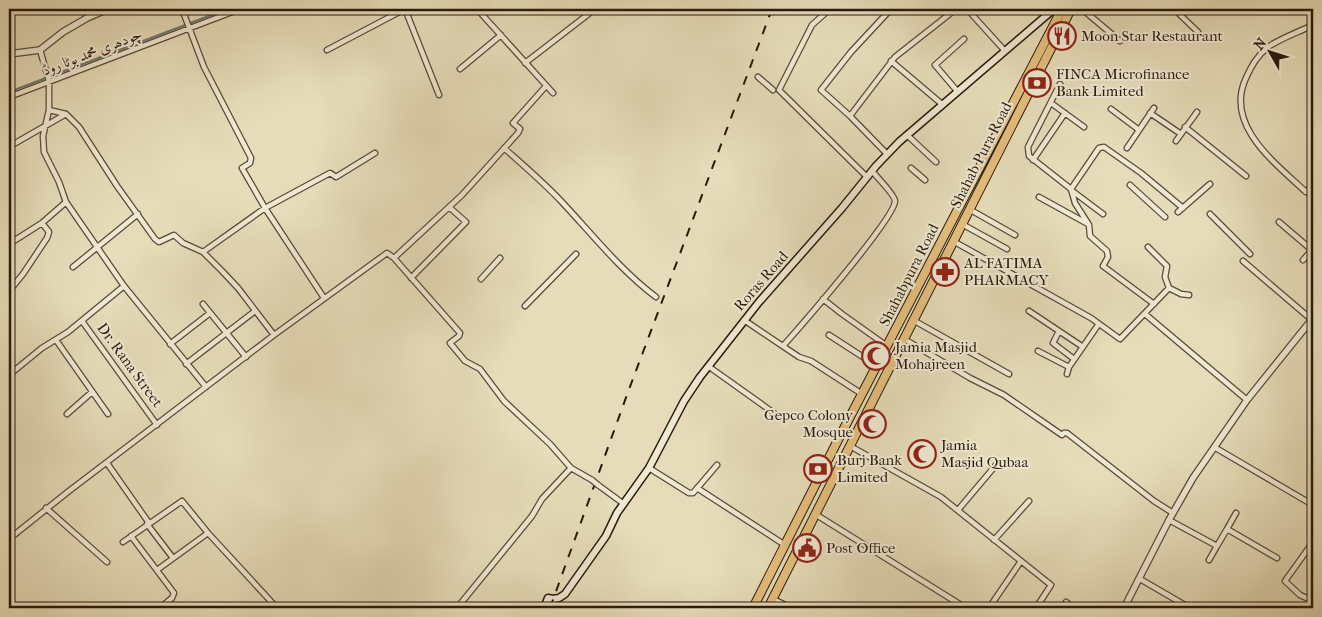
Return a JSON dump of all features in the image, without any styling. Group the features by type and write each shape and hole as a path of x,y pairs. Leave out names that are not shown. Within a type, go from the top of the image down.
{"main road":[{"name":"Roras Road","path":"544,608 548,598 559,598 567,592 606,536 617,513 649,468 684,401 708,366 744,320 887,154 1054,9"},
{"name":"Shahabpura Road","path":"753,608 1062,9"},
{"name":"Shahab Pura Road","path":"768,608 1070,9"},
{"path":"948,229 955,237"},
{"path":"938,247 943,246 948,251"},
{"path":"761,593 773,599"}],"street":[{"path":"9,54 40,50 63,32 87,18 108,9"},
{"path":"182,9 204,67 251,158 250,164 242,168 264,208 324,298"},
{"name":"چودھری محمد بوٹا روڈ","path":"9,97 240,9"},
{"path":"328,50 405,9 439,95"},
{"path":"477,9 553,93"},
{"path":"525,63 592,9"},
{"path":"830,9 812,26 779,90 867,177"},
{"path":"887,154 850,116 821,90 850,52 891,9"},
{"path":"850,116 891,61 918,36 956,9"},
{"path":"967,9 1005,50"},
{"path":"1082,9 1120,41"},
{"path":"1174,9 1198,32"},
{"path":"1313,25 1270,46 1254,61 1241,89 1240,98 1244,122 1253,140 1306,192 1313,185"},
{"path":"460,69 501,35"},
{"path":"958,92 936,65 964,39"},
{"path":"40,50 49,81 49,110 44,128 44,152 60,182 66,202 124,286 206,387"},
{"path":"891,61 943,105"},
{"path":"758,77 773,90"},
{"path":"1060,84 1028,147 1029,156 1104,214"},
{"path":"394,258 449,207 520,130 513,123 546,86"},
{"path":"1051,103 1084,127"},
{"path":"1127,148 1154,108"},
{"path":"1111,109 1139,130"},
{"path":"49,110 66,114 79,127 117,186 157,242 174,235 183,243 202,252 238,288 274,335"},
{"path":"1176,141 1197,112"},
{"path":"1033,160 1065,113"},
{"path":"1150,113 1181,134"},
{"path":"12,145 66,114"},
{"path":"1185,127 1246,176"},
{"path":"907,135 936,162"},
{"path":"1071,189 1099,148 1104,147 1141,173 1183,208"},
{"path":"504,148 560,200 640,285 656,297"},
{"path":"202,252 264,208 330,173 336,177 375,153"},
{"path":"911,168 925,180"},
{"path":"783,346 872,240 894,204 894,197 872,171"},
{"path":"1178,212 1210,184"},
{"path":"1130,186 1165,217"},
{"path":"1071,189 1075,203 1089,225 1090,236 1107,251 1108,254 1103,266 1154,304"},
{"path":"1039,196 1089,225"},
{"path":"9,244 42,222 66,202"},
{"path":"411,278 466,222 449,207"},
{"path":"969,209 1016,235"},
{"path":"74,266 96,246 138,214"},
{"path":"1210,214 1250,254"},
{"path":"9,291 47,238 49,232 42,222"},
{"path":"1279,222 1313,250 1303,260"},
{"path":"962,224 1007,248"},
{"path":"955,237 1091,318 1098,325 1120,339 1169,288"},
{"path":"1148,247 1167,266 1165,278 1169,288 1188,295"},
{"path":"9,539 46,508 387,252 460,334 450,343 465,361 480,369 504,401 550,444 571,468 598,484 624,504"},
{"path":"525,306 576,254"},
{"path":"480,279 500,258"},
{"path":"1124,608 1169,520 1193,478 1247,400 1313,319 1243,261"},
{"path":"9,375 42,348 82,321 124,286"},
{"path":"823,299 887,346"},
{"path":"203,304 246,357"},
{"path":"186,364 255,311"},
{"path":"1030,312 1083,347"},
{"path":"170,344 210,313"},
{"path":"1145,314 1247,400"},
{"path":"744,320 799,357 811,361 862,394"},
{"path":"913,320 1008,374"},
{"name":"Dr. Rana Street","path":"82,321 157,425"},
{"path":"1067,374 1066,372 1074,359 1098,325"},
{"path":"1059,331 1053,342 1074,359"},
{"path":"829,335 877,366"},
{"path":"904,339 970,378 1004,395 1062,435 1067,433 1154,501 1173,513"},
{"path":"56,340 108,414"},
{"path":"1038,351 1069,367"},
{"path":"708,366 774,413"},
{"path":"67,414 92,392"},
{"path":"850,446 942,497 1051,585 1036,608"},
{"path":"1214,447 1313,505"},
{"path":"107,463 173,558"},
{"path":"649,468 688,493 693,493 717,464"},
{"path":"958,510 996,465"},
{"path":"457,608 532,516 542,498 571,468"},
{"path":"697,488 785,546"},
{"path":"123,542 182,501 208,533 277,608"},
{"path":"994,540 1029,501"},
{"path":"46,508 107,562"},
{"path":"1209,560 1236,513"},
{"path":"816,514 961,605"},
{"path":"1169,520 1217,546"},
{"path":"1226,529 1277,558"},
{"path":"157,570 208,533"},
{"path":"131,536 174,593 172,598 160,608"},
{"path":"1313,542 1285,581 1300,595 1313,601"},
{"path":"989,608 1021,561"},
{"path":"1140,579 1190,608"},
{"path":"773,599 791,608"},
{"path":"1066,602 1074,608"}],"waterway":[{"path":"9,92 227,9"}],"railway":[{"path":"550,608 628,392 772,9"}],"place":[{"name":"Moon Star Restaurant","path":"1062,36"},
{"name":"FINCA Microfinance Bank Limited","path":"1037,83"},
{"name":"AL FATIMA PHARMACY","path":"945,272"},
{"name":"Jamia Masjid Mohajreen","path":"876,356"},
{"name":"Gepco Colony Mosque","path":"872,424"},
{"name":"Jamia Masjid Qubaa","path":"922,454"},
{"name":"Burj Bank Limited","path":"818,469"},
{"name":"Post Office","path":"807,548"}]}
